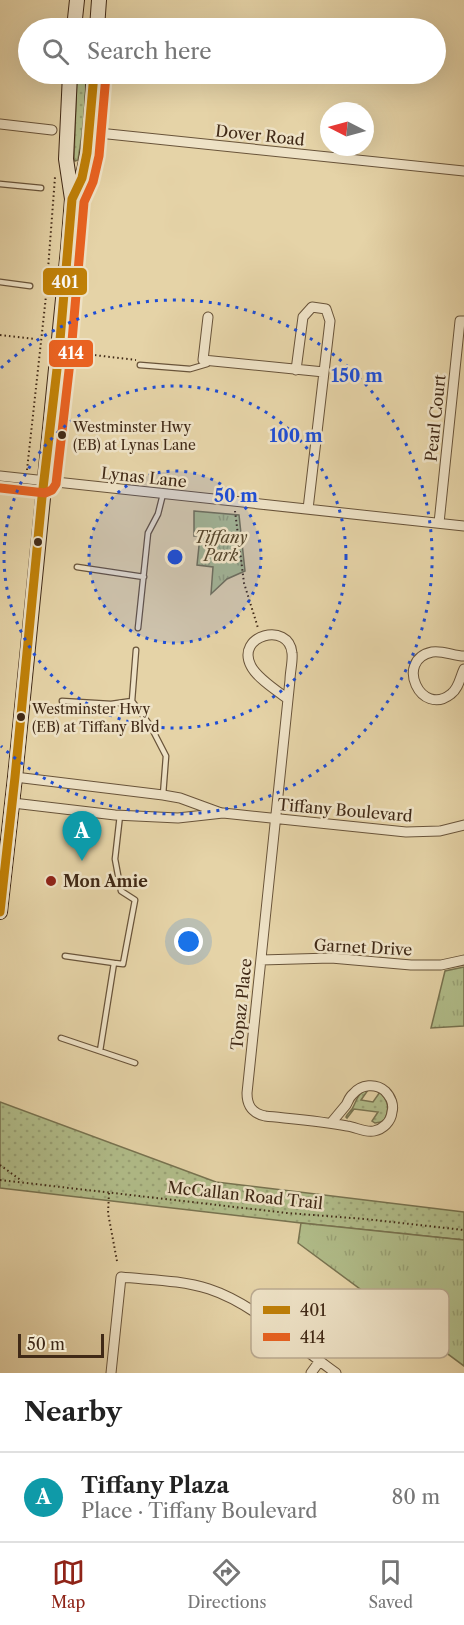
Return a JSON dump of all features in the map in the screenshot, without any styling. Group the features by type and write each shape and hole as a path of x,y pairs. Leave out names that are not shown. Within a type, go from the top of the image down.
{"main road":[{"path":"75,18 77,0"},
{"path":"98,18 99,0"},
{"path":"0,912 59,352 72,199 66,159 70,84"},
{"path":"72,199 82,178 93,84"}],"street":[{"path":"0,124 52,129"},
{"name":"Dover Road","path":"89,132 464,171"},
{"path":"296,370 303,317 312,307 326,309 330,321 308,509"},
{"path":"208,317 203,360 324,372"},
{"name":"Pearl Court","path":"439,523 460,321 464,321"},
{"name":"Lynas Lane","path":"0,476 464,526"},
{"name":"Topaz Place","path":"261,637 269,634 281,636 289,643 292,653 247,1102 250,1108 258,1114 374,1131 385,1126 389,1121 393,1110 392,1103 385,1091 380,1088 373,1086 360,1088 354,1091 348,1103 331,1123"},
{"path":"261,637 249,647 249,663 253,672 288,699"},
{"path":"464,656 440,652 426,654 415,665 413,680 421,693 436,699 444,698 456,688 464,669"},
{"name":"Tiffany Boulevard","path":"15,777 163,795 180,798 223,813 275,819 405,832 440,831 464,825"},
{"name":"Tiffany Boulevard","path":"13,803 120,815 178,818 223,813"},
{"name":"Garnet Drive","path":"261,960 331,958 411,965 441,964 464,960"},
{"path":"111,1373 121,1277 206,1288 224,1294 251,1310"},
{"path":"314,1358 336,1373"},
{"path":"311,1373 319,1362"}],"lane":[{"path":"0,184 41,188"},
{"path":"0,282 30,286"},
{"path":"140,365 190,369 213,362"},
{"path":"138,628 148,533 158,514 163,494"},
{"path":"77,567 144,577"},
{"path":"136,650 132,701 150,725 166,756 163,795"},
{"path":"62,701 111,704 132,701"},
{"path":"64,957 123,964 135,900 121,891 115,860 120,815"},
{"path":"100,1051 114,963"},
{"path":"61,1038 135,1063"}],"path":[{"path":"27,479 45,308 56,169"},
{"path":"0,334 35,339"},
{"path":"236,502 235,513 244,583 261,637"},
{"path":"0,1165 24,1183"},
{"name":"McCallan Road Trail","path":"0,1180 287,1213 464,1230"},
{"path":"109,1192 108,1213 117,1261"}],"green space":[{"path":"77,84 86,84 78,160 74,159"},
{"name":"Tiffany Park","path":"194,511 239,515 245,571 227,579 211,594 213,567 197,565 200,536 194,536"},
{"path":"464,967 464,1026 431,1028 445,971"},
{"path":"368,1090 361,1100 373,1102 380,1092 387,1105 385,1119 375,1123 372,1121 378,1112 354,1109 347,1118 346,1116 359,1095"},
{"path":"0,1102 216,1182 464,1212 464,1240 0,1188"},
{"path":"301,1223 464,1240 464,1366 449,1355 449,1289 360,1289 298,1243"}],"transit line":[{"name":"401","path":"0,912 59,352 72,199 82,178 87,153 93,84"},
{"name":"414","path":"0,488 45,493 52,490 56,484 71,353 84,202 93,182 99,156 105,84"}],"place":[{"name":"Westminster Hwy (EB) at Lynas Lane","path":"62,435"},
{"name":"Westminster Hwy (EB) at Tiffany Blvd","path":"21,717"},
{"name":"Tiffany Plaza","path":"82,861"},
{"name":"Mon Amie","path":"51,881"}]}
